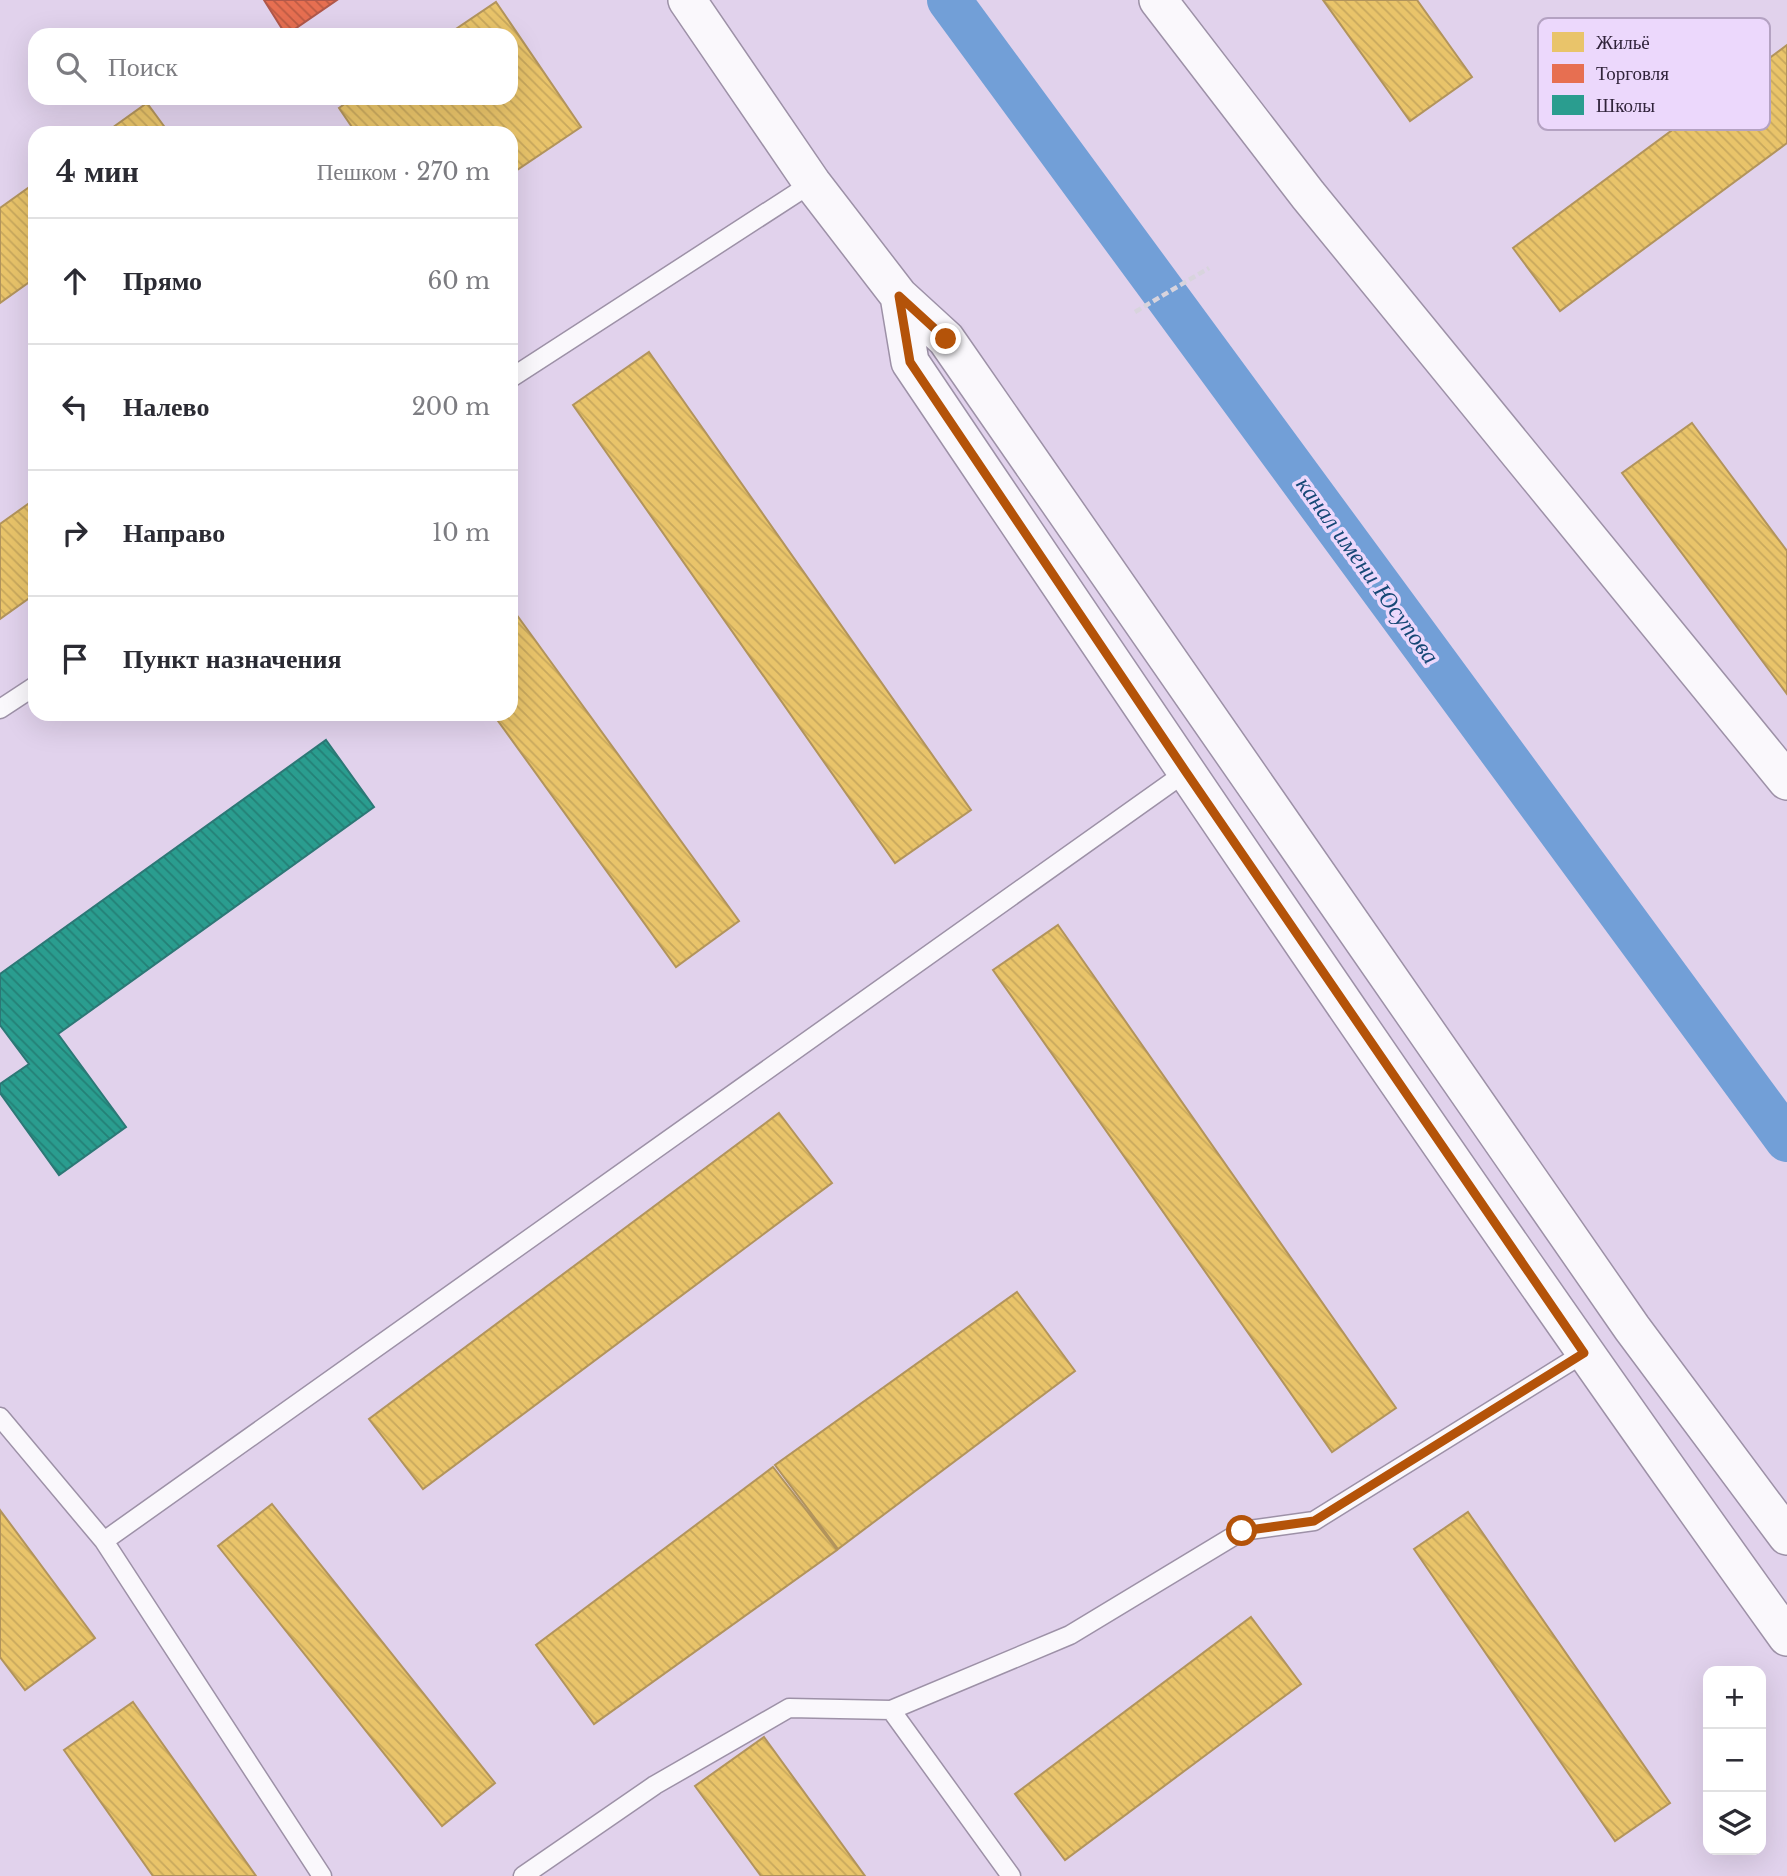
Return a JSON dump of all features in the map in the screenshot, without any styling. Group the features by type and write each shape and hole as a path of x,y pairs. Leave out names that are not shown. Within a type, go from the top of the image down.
{"street":[{"path":"687,0 812,183 899,296 946,339 1632,1328 1787,1536"},
{"path":"1158,0 1316,206 1787,781"},
{"path":"899,296 910,362 1186,772 1584,1353 1787,1637"},
{"path":"1741,1573 1787,1543"}],"lane":[{"path":"518,373 812,183"},
{"path":"0,709 28,691"},
{"path":"104,1541 1186,772"},
{"path":"523,1876 655,1785 789,1708 891,1710 1070,1635 1242,1531 1314,1521 1584,1353"},
{"path":"0,1417 104,1541 322,1876"},
{"path":"891,1710 1011,1876"}],"path":[{"path":"1135,312 1209,268"}],"building: Жильё":[{"path":"1323,0 1417,0 1472,77 1410,121"},
{"path":"496,2 514,28 457,28"},
{"path":"518,34 581,127 518,169 518,126 351,126 339,108 343,105 518,105"},
{"path":"1787,45 1787,143 1560,311 1513,248 1672,130 1770,130 1770,58"},
{"path":"144,105 148,105 164,126 115,126"},
{"path":"28,188 28,283 0,303 0,208"},
{"path":"649,352 971,810 895,863 573,405"},
{"path":"1692,423 1787,551 1787,694 1622,473"},
{"path":"28,504 28,599 0,619 0,524"},
{"path":"518,617 739,921 676,967 498,721 518,721"},
{"path":"1058,925 1396,1408 1332,1452 993,970"},
{"path":"779,1113 832,1183 423,1489 369,1419"},
{"path":"1017,1292 1075,1371 838,1549 775,1465"},
{"path":"773,1467 837,1550 594,1724 536,1645"},
{"path":"272,1504 495,1783 442,1826 218,1546"},
{"path":"0,1510 95,1638 25,1690 0,1657"},
{"path":"1468,1512 1670,1803 1615,1841 1414,1549"},
{"path":"1251,1617 1301,1684 1065,1860 1015,1794"},
{"path":"133,1702 256,1876 153,1876 64,1750"},
{"path":"764,1737 865,1876 761,1876 695,1786"}],"building: Торговля":[{"path":"264,0 337,0 296,28 282,28"}],"building: Школы":[{"path":"326,740 374,807 58,1034 126,1127 59,1175 0,1093 0,1084 29,1064 0,1025 0,974"}],"waterway":[{"name":"канал имени Юсупова","path":"949,0 1787,1140"}],"route":[{"path":"946,339 899,296 910,362 1186,772 1584,1353 1314,1521 1242,1531"}]}
